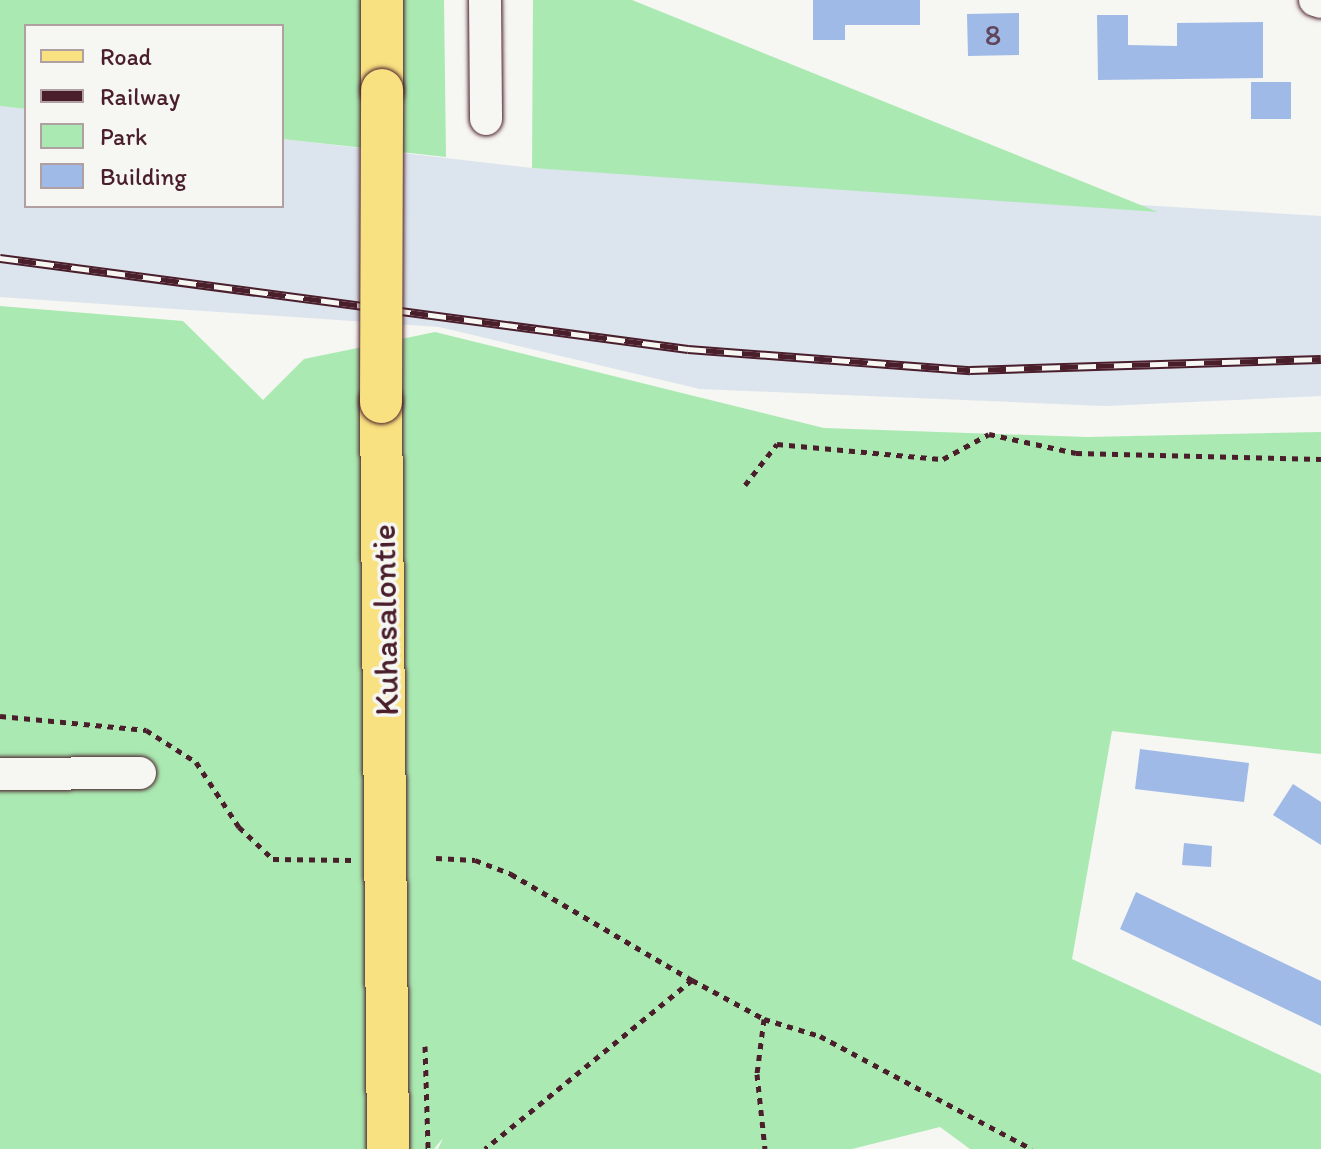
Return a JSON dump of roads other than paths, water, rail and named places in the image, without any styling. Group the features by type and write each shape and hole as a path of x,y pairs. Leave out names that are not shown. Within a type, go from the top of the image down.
{"main road":[{"name":"Kuhasalontie","path":"382,0 381,402 388,1149"}],"street":[{"path":"485,0 486,119"},
{"path":"1315,0 1321,2"},
{"path":"0,774 140,773"}],"railway":[{"path":"0,258 688,349 970,370 1321,359"}]}
